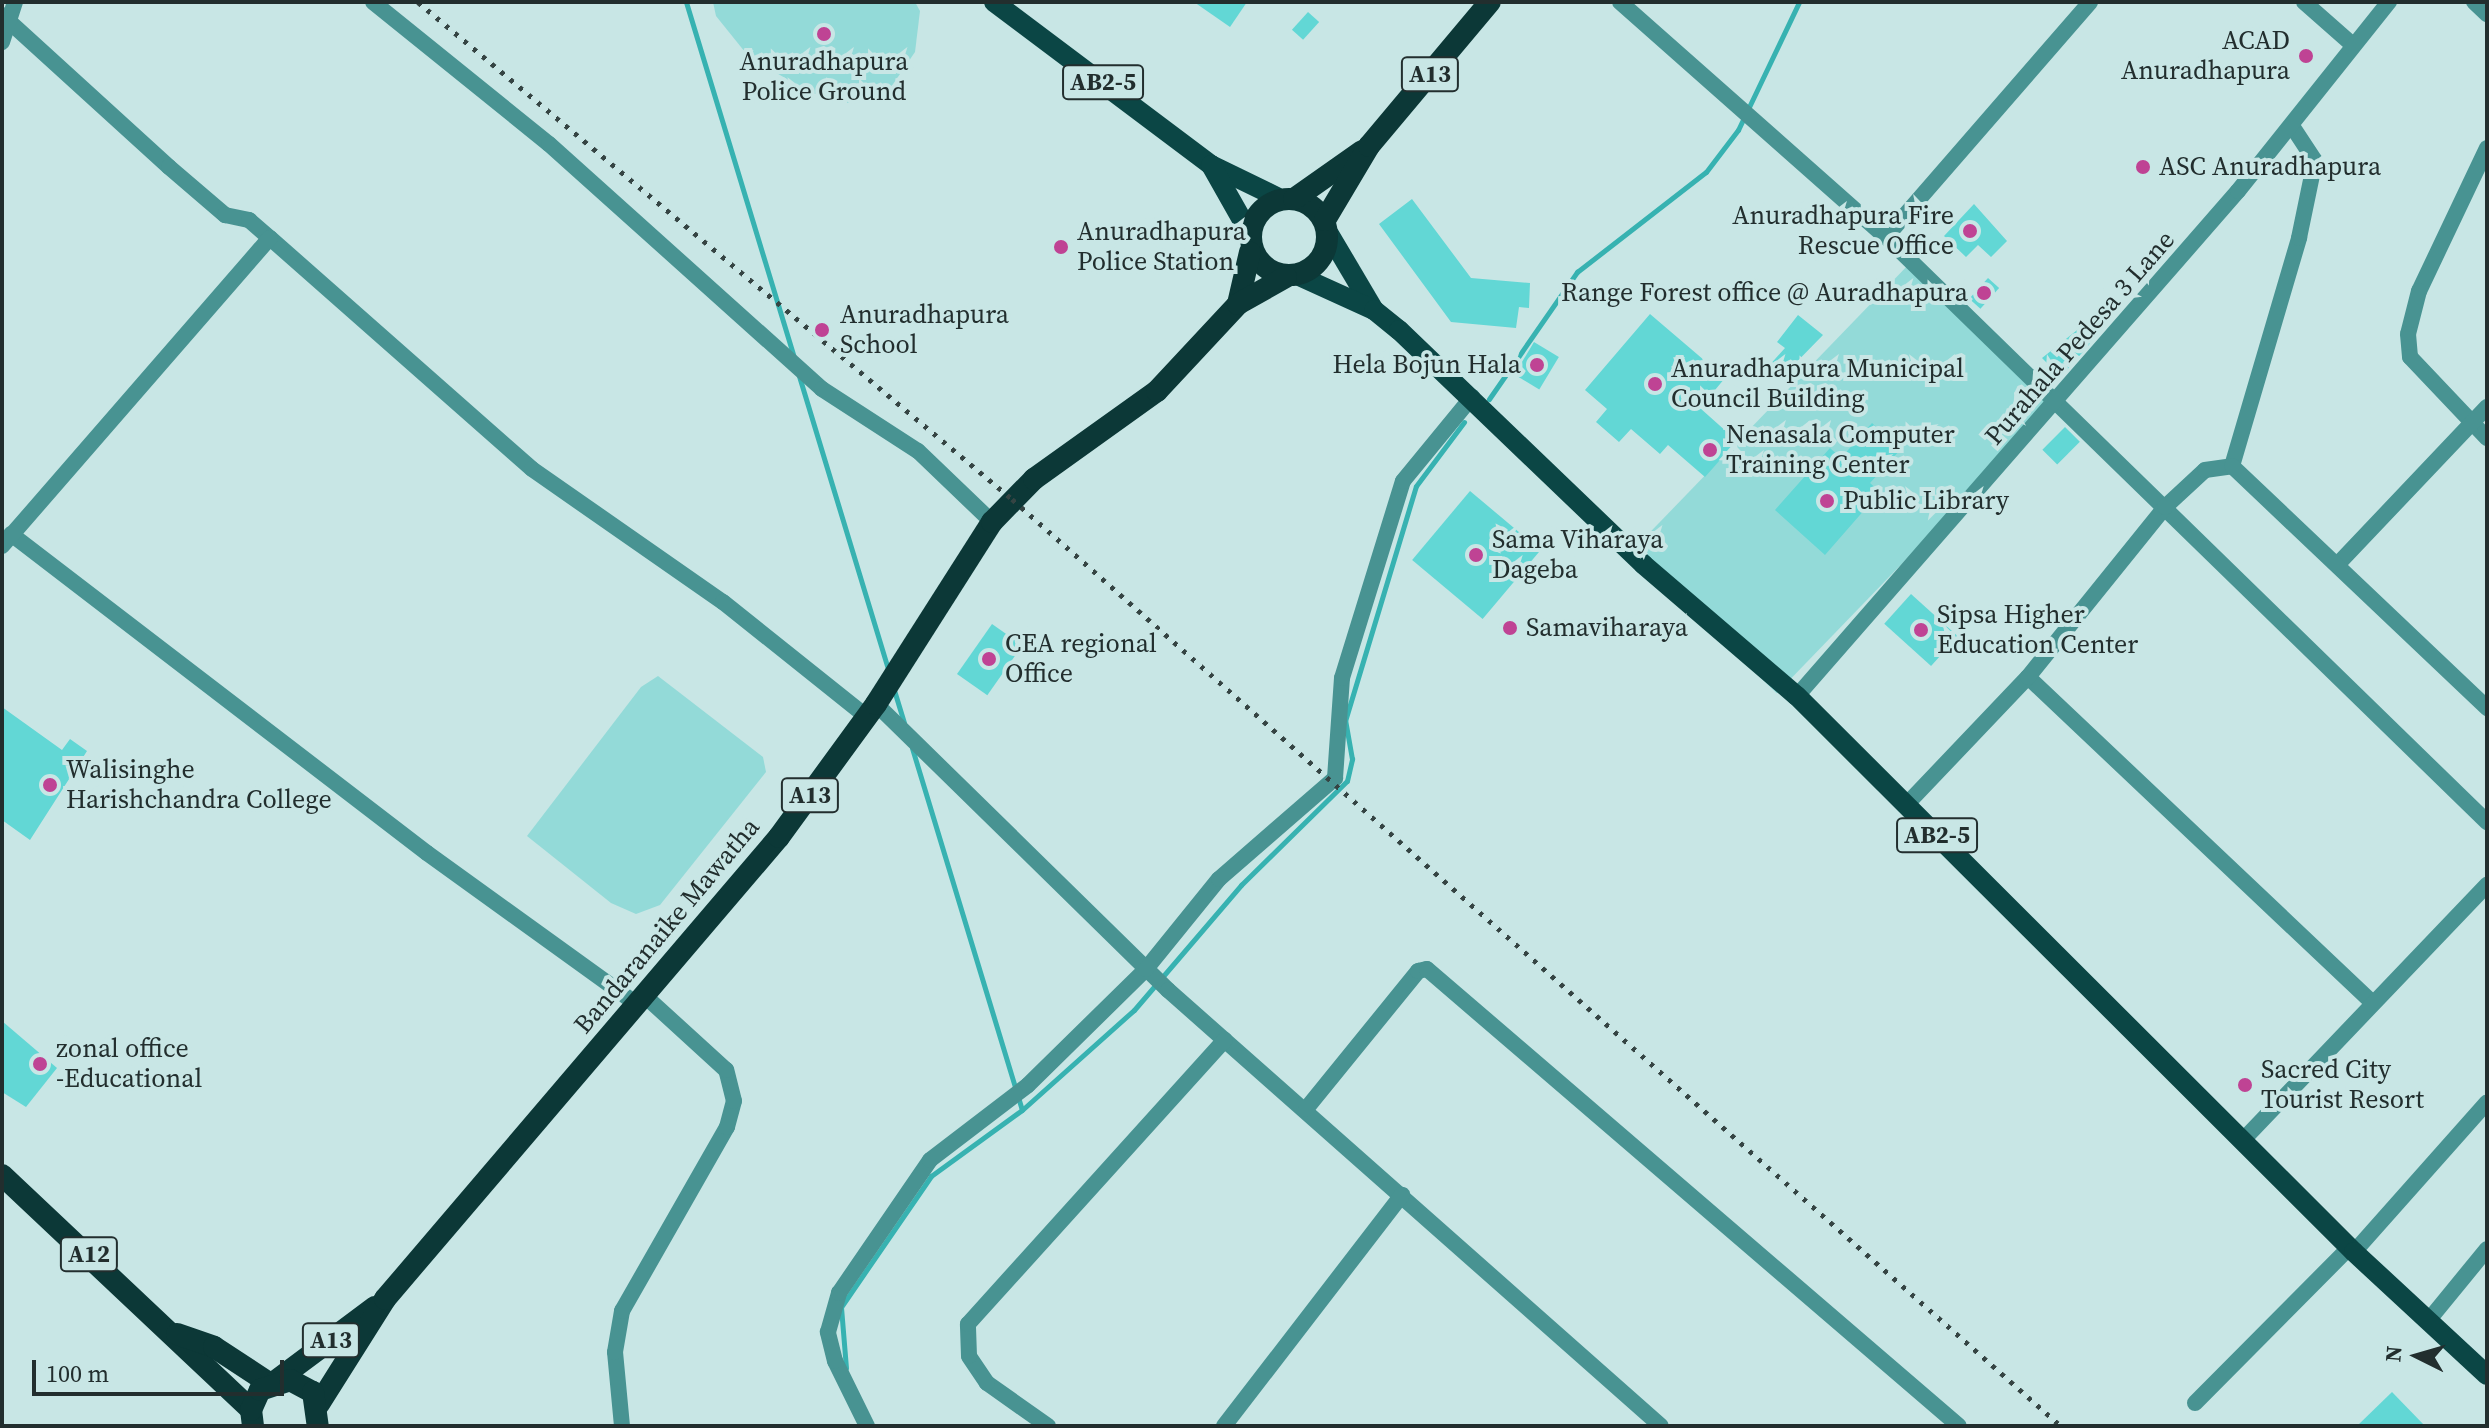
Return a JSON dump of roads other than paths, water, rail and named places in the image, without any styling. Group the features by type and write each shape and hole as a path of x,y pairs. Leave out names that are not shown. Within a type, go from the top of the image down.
{"highway":[{"name":"A13","path":"1327,227 1369,146 1490,2"},
{"name":"A13","path":"1286,198 1369,146"},
{"path":"1286,198 1327,227 1321,259 1293,276 1266,269 1250,243 1286,198"},
{"name":"Bandaranaike Mawatha","path":"1238,304 1250,243"},
{"name":"Bandaranaike Mawatha","path":"320,1419 385,1299 779,837 871,710 992,522 1034,479 1157,391 1238,304 1293,276"},
{"name":"A12","path":"2,1175 176,1334 251,1421"},
{"name":"Bandaranaike Mawatha","path":"251,1421 273,1382 385,1299"},
{"name":"A12","path":"176,1334 214,1347 273,1382"},
{"path":"273,1382 302,1384 320,1419"}],"main road":[{"name":"AB2-5","path":"994,2 1211,165 1286,198"},
{"name":"AB2-5","path":"1211,165 1250,243"},
{"name":"AB2-5","path":"1327,227 1374,310"},
{"name":"AB2-5","path":"1293,276 1374,310 1472,397 1644,565 1797,696 2352,1250 2487,1375"}],"street":[{"path":"2,42 6,17 15,2"},
{"path":"373,2 549,144 822,389 918,451 992,522"},
{"path":"1620,2 1886,237 2487,822"},
{"path":"1886,237 2090,2"},
{"path":"2304,2 2353,45"},
{"name":"Purahala Pedesa 3 Lane","path":"1797,696 2058,402 2292,126 2389,2"},
{"path":"2474,2 2487,14"},
{"path":"6,17 225,215 249,220 532,469 871,710 1168,990 1661,1426"},
{"path":"2232,466 2299,238 2315,161 2292,126"},
{"path":"2487,148 2419,291 2408,334 2410,357 2487,438"},
{"path":"270,238 7,540 427,853 641,1000 726,1070 734,1101 727,1127 622,1311 615,1352 622,1426"},
{"path":"867,1426 828,1332 839,1293 930,1160 1028,1085 1150,972 1219,879 1335,778 1342,678 1403,481 1472,397"},
{"path":"2337,565 2487,407"},
{"path":"1906,805 2028,677 2165,507 2205,470 2232,466"},
{"path":"2232,466 2487,708"},
{"path":"2028,677 2372,1002"},
{"path":"2244,1139 2487,885"},
{"path":"1306,1109 1418,971 1427,969 1959,1426"},
{"path":"1048,1426 987,1383 969,1356 968,1324 1225,1040"},
{"path":"2195,1403 2352,1250 2487,1102"},
{"path":"1224,1426 1402,1195"},
{"path":"2428,1321 2487,1249"}],"waterway":[{"path":"686,2 793,355"},
{"path":"1489,399 1577,272 1706,172 1738,130 1799,2"},
{"path":"799,376 889,673"},
{"path":"846,1368 841,1307 931,1176 1022,1110 1134,1010 1241,885 1347,781 1352,759 1345,721 1416,486 1464,422"},
{"path":"894,690 904,723"},
{"path":"912,748 1022,1110"}],"railway":[{"path":"418,2 1012,499 2061,1426"}],"place":[{"name":"Anuradhapura Police Ground","path":"824,34"},
{"name":"ACAD Anuradhapura","path":"2306,56"},
{"name":"ASC Anuradhapura","path":"2143,167"},
{"name":"Anuradhapura Fire Rescue Office","path":"1970,231"},
{"name":"Anuradhapura Police Station","path":"1061,247"},
{"name":"Range Forest office @ Auradhapura","path":"1984,293"},
{"name":"Anuradhapura School","path":"822,330"},
{"name":"Hela Bojun Hala","path":"1537,365"},
{"name":"Anuradhapura Municipal Council Building","path":"1655,384"},
{"name":"Nenasala Computer Training Center","path":"1710,450"},
{"name":"Public Library","path":"1827,501"},
{"name":"Sama Viharaya Dageba","path":"1476,555"},
{"name":"Samaviharaya","path":"1510,628"},
{"name":"Sipsa Higher Education Center","path":"1921,630"},
{"name":"CEA regional Office","path":"989,659"},
{"name":"Walisinghe Harishchandra College","path":"50,785"},
{"name":"zonal office -Educational","path":"40,1064"},
{"name":"Sacred City Tourist Resort","path":"2245,1085"}]}
